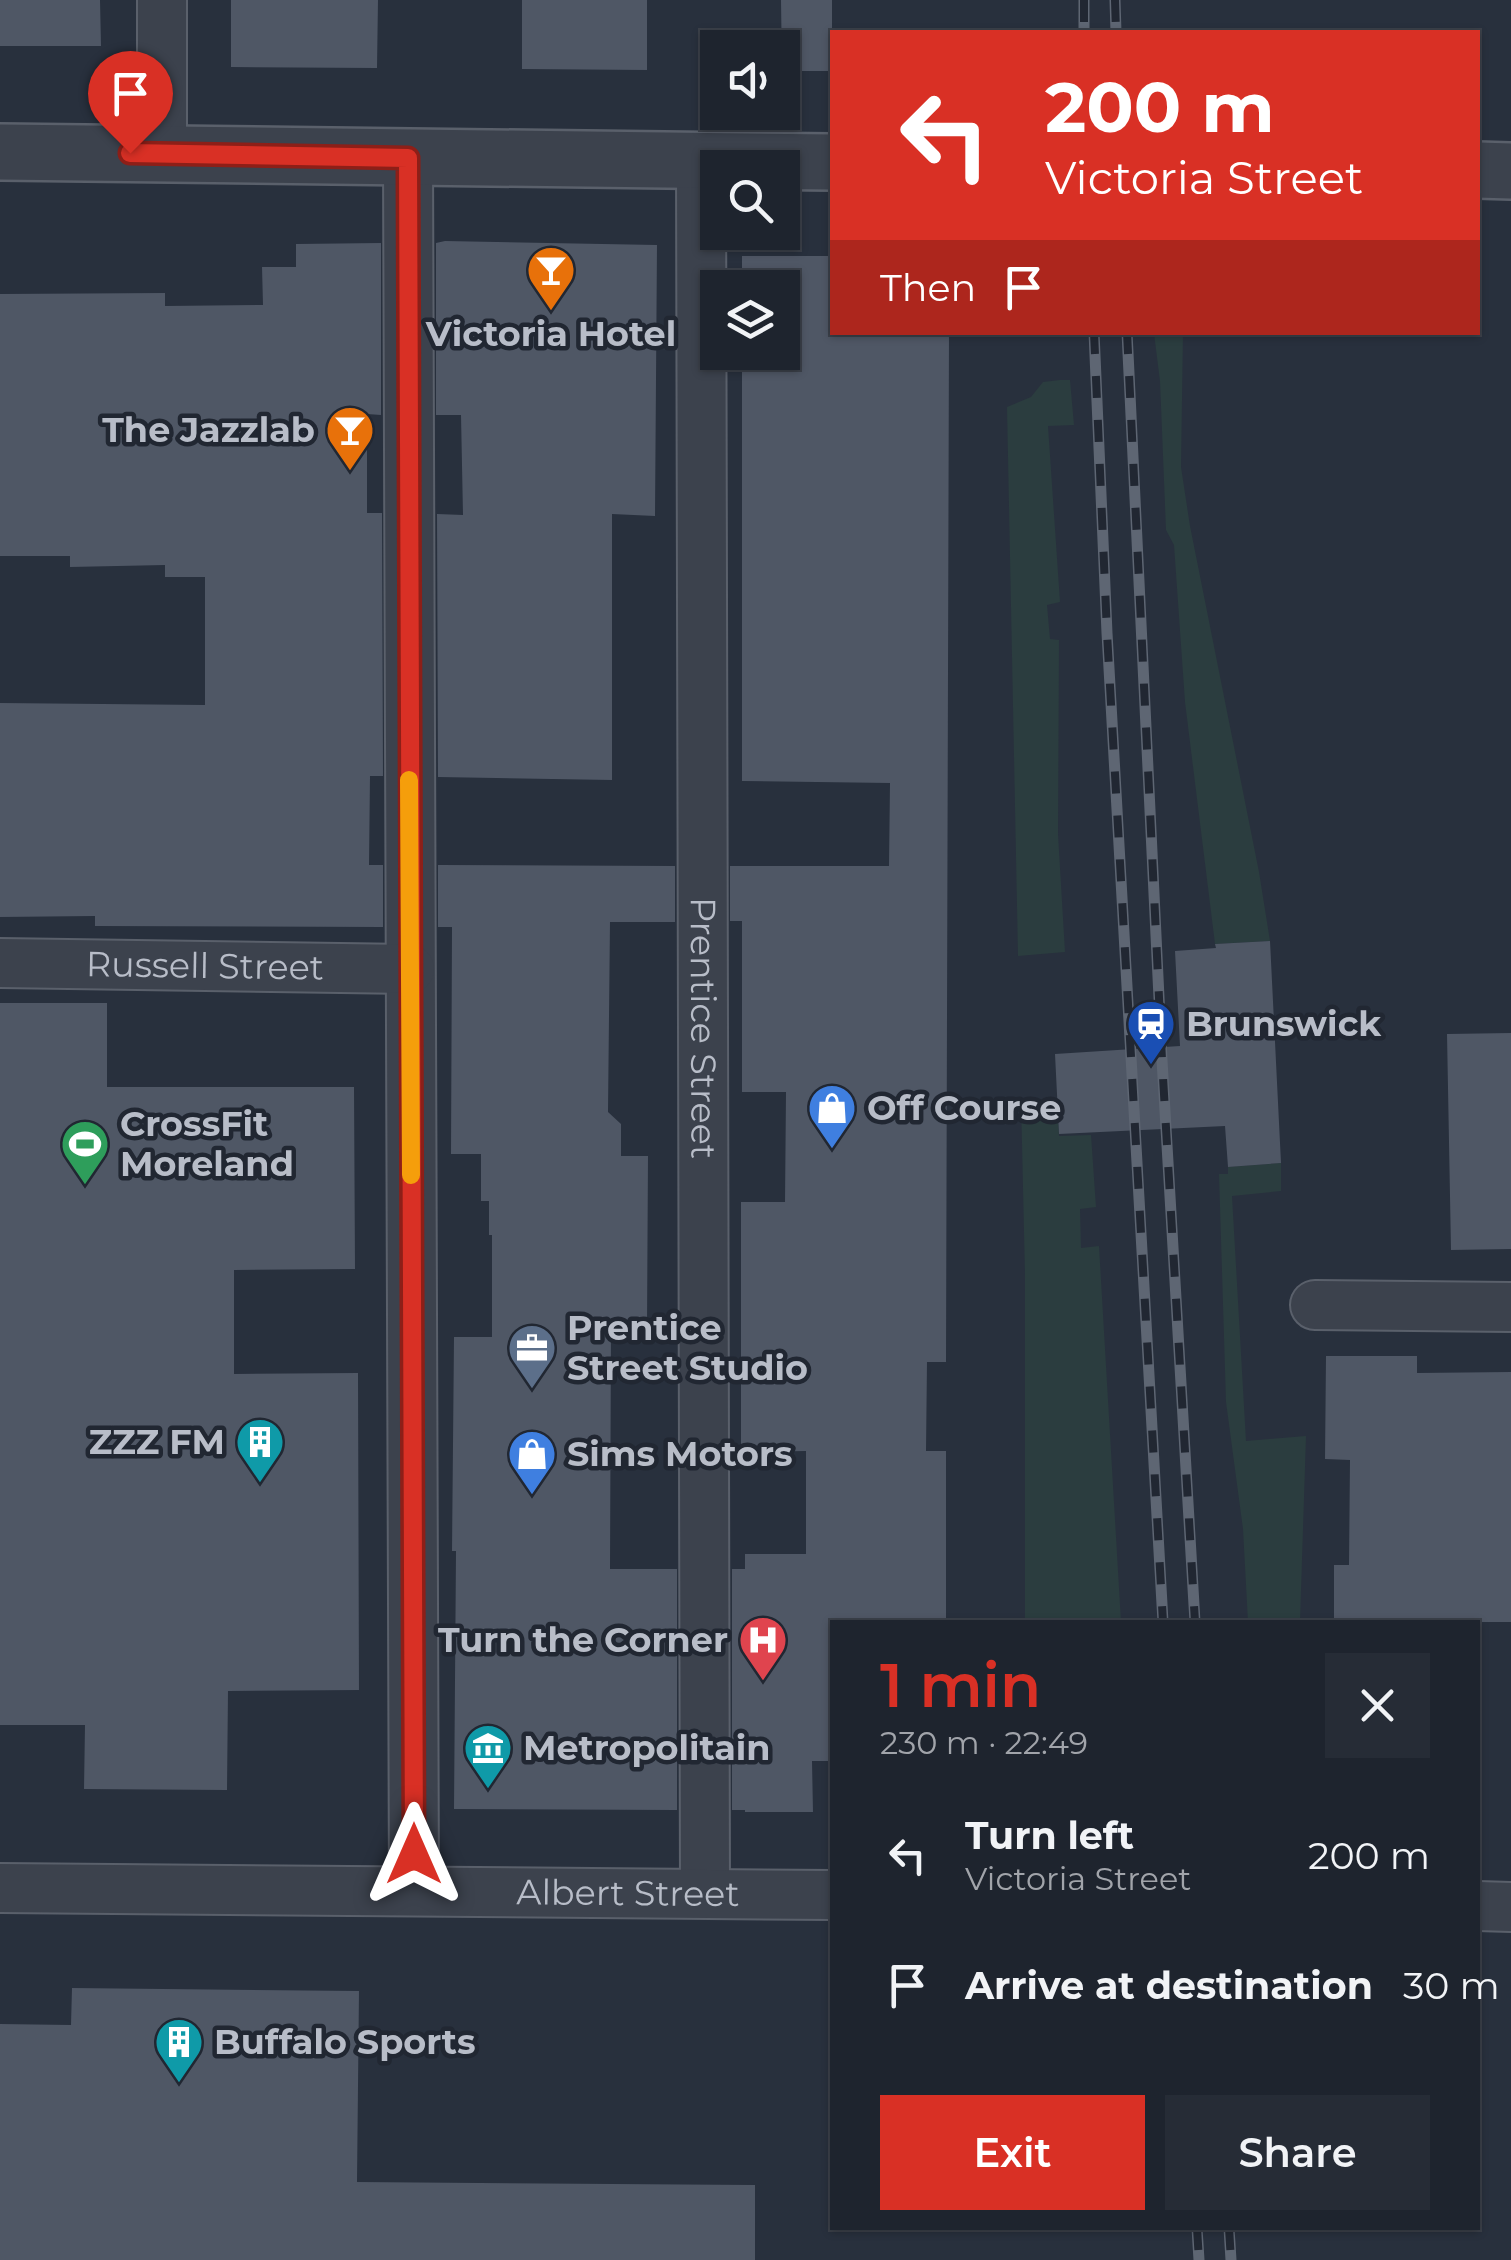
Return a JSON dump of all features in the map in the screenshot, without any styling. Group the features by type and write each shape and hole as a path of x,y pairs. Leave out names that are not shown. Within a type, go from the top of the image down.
{"street":[{"path":"162,0 162,154"},
{"path":"0,152 700,160"},
{"path":"408,158 414,1890"},
{"path":"800,162 830,162"},
{"path":"1480,170 1511,171"},
{"name":"Prentice Street","path":"701,250 705,1893"},
{"name":"Russell Street","path":"0,963 410,969"},
{"path":"1315,1305 1511,1307"},
{"name":"Albert Street","path":"0,1888 830,1895"},
{"path":"1480,1906 1511,1907"}],"shaded area":[{"path":"1154,335 1183,335 1181,467 1270,941 1215,944 1185,702 1174,545 1166,530"},
{"path":"1070,380 1074,425 1048,426 1060,602 1047,605 1050,639 1059,640 1058,834 1065,952 1018,956 1007,407 1031,397 1043,382"},
{"path":"1021,1100 1057,1100 1059,1136 1091,1135 1096,1207 1080,1209 1081,1248 1099,1246 1121,1620 1025,1620"},
{"path":"1281,1163 1281,1191 1232,1196 1246,1441 1306,1436 1300,1620 1248,1620 1243,1529 1226,1402 1219,1174 1228,1174 1228,1167"}],"building":[{"path":"0,0 100,0 101,46 0,46"},
{"path":"231,0 378,0 377,68 231,67"},
{"path":"522,0 647,0 647,70 522,69"},
{"path":"781,0 832,0 830,71 800,71 800,30 781,30"},
{"path":"381,243 381,415 367,414 367,513 382,513 383,776 370,776 369,865 383,865 383,927 95,926 95,916 0,917 0,703 205,705 205,577 165,577 165,565 70,567 70,556 0,556 0,294 165,293 165,306 263,305 262,267 296,267 296,244"},
{"path":"436,243 657,245 655,516 612,514 612,780 438,777 437,514 463,515 461,415 436,415"},
{"path":"742,256 830,256 830,335 949,335 946,1362 927,1362 926,1451 946,1451 946,1620 830,1620 830,1761 812,1761 813,1812 732,1810 732,1569 745,1569 745,1554 806,1554 806,1451 741,1452 741,1202 785,1202 786,1092 742,1092 742,921 730,921 730,866 889,866 890,783 742,781 742,370 800,370 800,270 742,270"},
{"path":"438,865 675,866 675,922 610,922 608,1112 621,1124 621,1156 648,1156 647,1328 611,1327 610,1569 677,1569 677,1810 454,1809 454,1337 492,1337 492,1235 489,1201 481,1201 481,1154 451,1154 452,927 438,927"},
{"path":"1270,941 1281,1163 1228,1167 1225,1126 1059,1134 1055,1054 1180,1046 1175,951"},
{"path":"0,1003 107,1003 107,1087 354,1087 355,1269 234,1270 234,1374 358,1373 359,1690 228,1691 227,1790 84,1789 85,1725 0,1725"},
{"path":"1511,1033 1511,1249 1451,1250 1447,1034"},
{"path":"1326,1356 1417,1356 1417,1373 1511,1372 1511,1622 1334,1620 1334,1565 1349,1565 1350,1460 1325,1459"},
{"name":"Buffalo Sports","path":"72,1988 359,1991 357,2182 755,2185 755,2260 0,2260 0,2024 71,2025"}],"railway":[{"path":"1084,0 1084,30"},
{"path":"1115,0 1116,30"},
{"path":"1094,335 1107,633 1163,1620"},
{"path":"1127,335 1162,1060 1195,1620"},
{"path":"1197,2230 1199,2260"},
{"path":"1229,2230 1231,2260"}],"slow traffic":[{"path":"409,780 411,1175"}],"place":[{"name":"Victoria Hotel","path":"551,312"},
{"name":"The Jazzlab","path":"350,472"},
{"name":"Brunswick","path":"1151,1066"},
{"name":"Off Course","path":"832,1150"},
{"name":"CrossFit Moreland","path":"85,1186"},
{"name":"Prentice Street Studio","path":"532,1390"},
{"name":"ZZZ FM","path":"260,1484"},
{"name":"Sims Motors","path":"532,1496"},
{"name":"Turn the Corner","path":"763,1682"},
{"name":"Metropolitain","path":"488,1790"},
{"name":"Buffalo Sports","path":"179,2084"}],"route":[{"path":"130,153 408,158 414,1854"}]}
